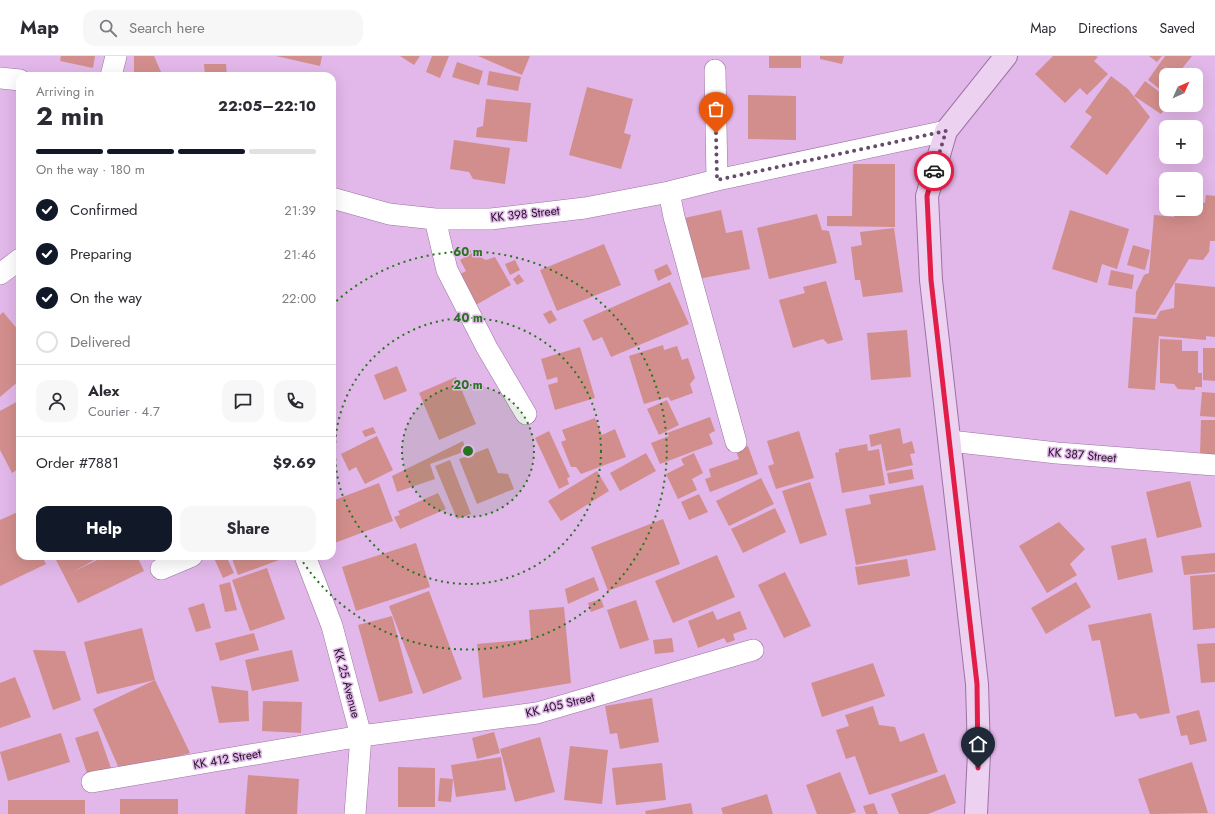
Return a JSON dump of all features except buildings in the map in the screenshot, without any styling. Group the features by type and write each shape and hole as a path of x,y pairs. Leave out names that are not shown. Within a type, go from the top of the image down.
{"main road":[{"path":"976,814 979,753 977,684 931,280 927,196 946,131 1006,56"}],"street":[{"path":"112,72 116,56"},
{"path":"715,70 717,180"},
{"path":"0,78 16,80"},
{"name":"KK 398 Street","path":"336,199 389,214 435,219 491,219 585,208 669,192 717,180 946,131"},
{"path":"669,192 674,217 736,442"},
{"path":"435,219 447,270 487,348 526,414"},
{"path":"0,274 16,262"},
{"name":"KK 387 Street","path":"950,441 1057,453 1215,465"},
{"path":"161,569 182,560"},
{"name":"KK 25 Avenue","path":"307,560 332,626 362,736 355,814"},
{"name":"KK 405 Street","path":"362,736 537,713 753,650"},
{"name":"KK 412 Street","path":"92,782 362,736"}],"way so far":[{"path":"716,133 717,180 946,131 934,171"}],"route":[{"path":"934,171 927,196 931,280 977,684 978,768"}]}
